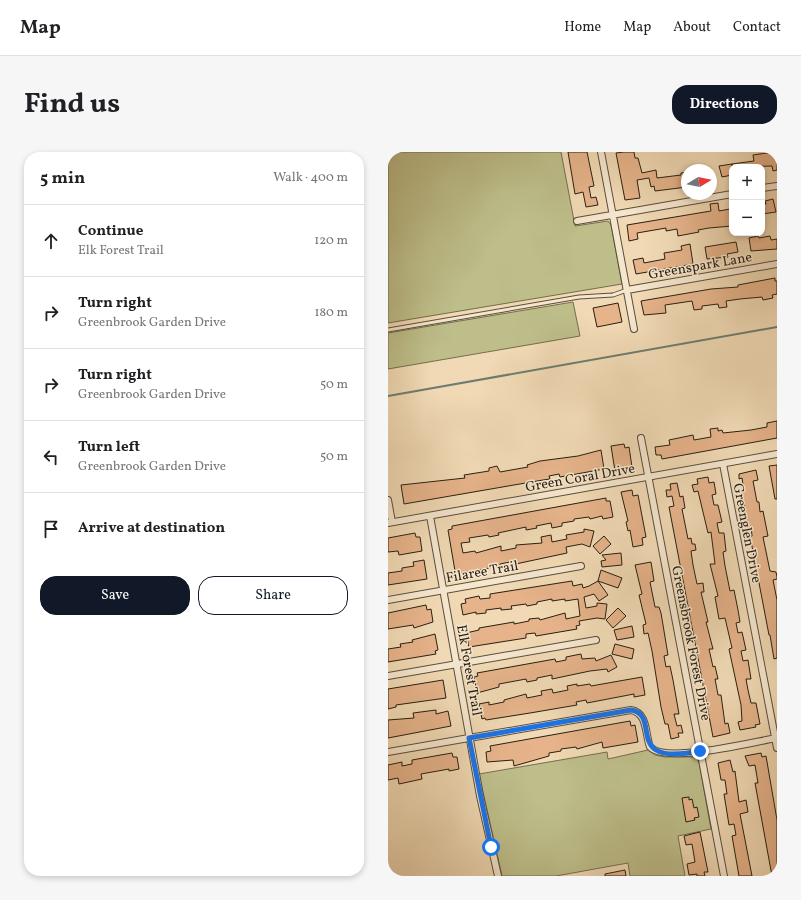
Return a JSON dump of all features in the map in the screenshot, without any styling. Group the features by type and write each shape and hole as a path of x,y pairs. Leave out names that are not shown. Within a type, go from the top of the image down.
{"street":[{"path":"601,152 634,329"},
{"path":"765,188 777,186"},
{"path":"577,221 729,195"},
{"name":"Greenspark Lane","path":"627,290 777,264"},
{"name":"Greensbrook Forest Drive","path":"641,438 724,876"},
{"name":"Green Coral Drive","path":"390,522 777,454"},
{"name":"Greenglen Drive","path":"723,464 777,748"},
{"path":"388,500 390,522"},
{"name":"Elk Forest Trail","path":"430,516 484,818 498,876"},
{"name":"Filaree Trail","path":"388,600 581,566"},
{"path":"388,676 596,640"},
{"path":"388,752 631,710 638,712 643,718 649,743 653,750 663,754 676,755 776,738"}],"lane":[{"path":"388,330 579,297 613,295 627,290"}],"green space":[{"path":"388,152 561,152 575,226 608,221 611,225 622,284 388,323"},
{"path":"573,302 580,336 388,369 388,333"},
{"path":"648,750 655,755 665,757 692,757 696,758 699,762 711,829 678,836 685,876 630,876 628,863 556,876 502,876 479,774 607,752 608,759"}],"building":[{"path":"568,152 587,152 594,186 589,187 591,198 596,197 598,205 586,207 583,192 575,194"},
{"path":"634,152 635,158 638,158 642,173 656,170 657,178 681,175 681,188 655,191 654,186 651,187 649,178 637,180 640,198 625,200 616,153"},
{"path":"774,152 777,153 777,170 773,171 772,166 765,166 765,164 732,164 754,161 753,155"},
{"path":"729,164 729,176 722,177 719,166"},
{"path":"773,199 776,212 765,214 765,201"},
{"path":"718,203 719,211 729,209 729,226 698,230 699,232 678,236 677,229 666,231 666,228 637,233 638,239 629,241 627,225 711,211 710,204"},
{"path":"770,236 771,240 777,239 777,249 751,251 749,238"},
{"path":"736,242 738,252 727,254 728,257 707,259 705,247"},
{"path":"690,244 693,264 636,274 633,260 643,258 644,263 665,259 664,253 682,250 681,246"},
{"path":"775,278 775,281 777,281 777,294 772,295 773,298 763,300 762,297 726,301 727,307 719,308 718,304 702,306 702,309 694,310 692,301 665,305 666,313 644,315 641,301 711,289 738,287 738,285"},
{"path":"618,303 622,322 597,327 593,308"},
{"path":"777,421 777,438 662,459 661,455 656,455 655,447 670,445 669,440 693,435 694,440 711,437 710,429 718,428 718,431 722,430 723,433 751,430 767,427 767,423"},
{"path":"624,444 625,448 629,447 632,467 615,471 611,446"},
{"path":"601,450 604,469 560,477 559,474 549,476 550,479 404,504 401,485 465,478 464,475 489,471 489,468 497,466 500,472 528,467 527,465 540,461 578,456"},
{"path":"777,465 777,499 775,499 769,466"},
{"path":"756,470 758,480 753,481 757,502 759,502 760,512 763,511 768,536 763,537 770,571 776,572 777,577 777,579 773,580 777,600 777,658 774,659 750,536 752,536 751,526 748,527 742,492 744,491 742,478 739,479 739,474"},
{"path":"708,477 709,483 714,482 716,494 712,495 714,505 718,505 722,522 717,523 719,533 724,533 726,551 723,552 725,566 730,591 734,590 738,610 740,622 736,623 738,633 742,632 746,650 741,651 743,661 748,660 751,679 746,679 748,690 751,703 756,703 760,724 755,725 756,727 740,730 738,722 742,721 741,705 729,649 732,648 725,618 719,619 715,597 718,596 710,564 715,564 711,532 708,533 698,491 694,492 692,485 698,484 697,479"},
{"path":"677,483 680,497 683,496 685,508 682,509 688,539 691,538 692,544 695,544 696,550 691,551 693,565 697,584 703,583 704,592 701,592 708,622 706,622 713,649 709,649 713,667 715,666 718,679 715,679 718,695 721,695 725,724 728,723 730,733 713,737 669,507 674,506 672,496 667,497 666,490 671,490 670,484"},
{"path":"632,490 633,496 638,495 646,537 642,538 643,545 633,547 630,530 628,531 626,522 628,521 621,492"},
{"path":"606,498 606,501 610,501 613,517 603,519 602,516 590,519 589,517 574,519 574,521 562,523 562,526 552,528 551,523 526,530 526,527 498,533 499,535 489,537 488,535 469,538 470,542 461,543 463,553 475,551 476,553 501,546 501,551 516,548 516,545 542,543 541,537 551,535 552,542 567,539 566,535 584,532 584,529 594,531 590,547 582,544 566,547 567,553 511,565 510,562 500,564 500,566 473,571 460,573 459,570 455,571 448,530 452,529 452,526"},
{"path":"415,533 416,537 420,537 422,551 399,555 398,551 388,552 388,538"},
{"path":"604,536 611,544 600,554 593,546"},
{"path":"621,553 622,565 602,567 601,561 606,560 602,555"},
{"path":"424,560 427,579 388,585 388,573 402,571 402,568 414,566 413,562"},
{"path":"651,562 654,581 650,582 655,607 659,607 661,613 668,655 664,656 666,667 670,666 679,714 674,714 677,726 681,725 683,733 678,733 679,737 671,739 668,724 665,724 661,707 648,633 644,634 643,625 646,624 639,595 642,594 635,565"},
{"path":"601,570 622,578 618,588 598,581"},
{"path":"572,581 573,586 582,584 583,588 598,581 608,595 599,601 594,594 584,597 586,608 597,606 597,603 607,604 605,619 597,618 579,621 580,625 576,626 577,629 536,636 535,633 526,634 526,638 469,647 466,633 479,630 479,628 514,622 514,624 529,621 529,619 539,618 540,620 565,613 566,619 580,616 578,599 552,601 552,599 527,606 526,604 511,606 512,609 501,610 501,608 486,610 486,613 476,614 476,612 463,615 461,604 466,603 465,599 479,596 480,599 490,598 490,594"},
{"path":"426,605 427,610 431,609 433,622 414,628 413,625 388,629 388,613"},
{"path":"618,608 626,616 613,628 606,620"},
{"path":"632,626 634,637 617,640 614,630"},
{"path":"435,634 438,650 435,651 436,654 388,662 388,649 401,647 400,644 413,642 412,640"},
{"path":"615,644 634,649 632,659 612,654"},
{"path":"581,654 582,659 595,658 596,661 611,655 617,667 608,672 607,669 590,671 552,679 552,675 527,682 526,679 499,684 499,687 477,693 474,677 478,676 477,673 555,659 556,662 566,660 566,657"},
{"path":"642,677 645,695 634,697 634,694 587,703 586,700 576,702 577,705 486,720 485,718 482,719 479,704 489,702 489,705 504,702 504,700 526,694 527,698 542,695 541,691 552,689 553,693 568,690 567,686 577,684 577,686 590,684 591,686"},
{"path":"443,680 446,698 396,705 396,707 388,709 388,689"},
{"path":"436,710 436,714 448,711 451,726 388,738 388,720 414,718 413,713"},
{"path":"630,721 631,726 635,725 638,742 603,748 602,742 577,749 576,747 561,749 561,751 549,753 549,756 514,766 513,760 487,762 486,752 491,751 490,746"},
{"path":"452,753 453,757 457,757 459,769 449,771 449,769 421,774 422,779 399,784 398,778 388,780 388,765 402,762 402,766 412,764 412,760"},
{"path":"761,753 762,757 766,756 777,820 777,876 772,876 755,783 758,783 755,765 749,766 745,756"},
{"path":"730,760 733,772 735,771 739,802 746,800 748,812 740,814 752,876 739,876 732,836 736,835 734,824 729,825 724,794 727,794 725,780 721,780 718,763"},
{"path":"689,797 689,800 692,799 694,808 697,807 699,817 694,818 695,820 686,822 682,798"},
{"path":"700,832 708,872 704,872 705,876 697,876 697,874 689,875 687,864 695,862 692,844 686,845 684,836"},
{"path":"625,870 626,876 605,876 605,874"}],"waterway":[{"path":"388,396 777,327"}],"route":[{"path":"491,847 469,738 631,710 638,712 643,718 650,747 653,750 663,754 676,755 700,751"}]}
